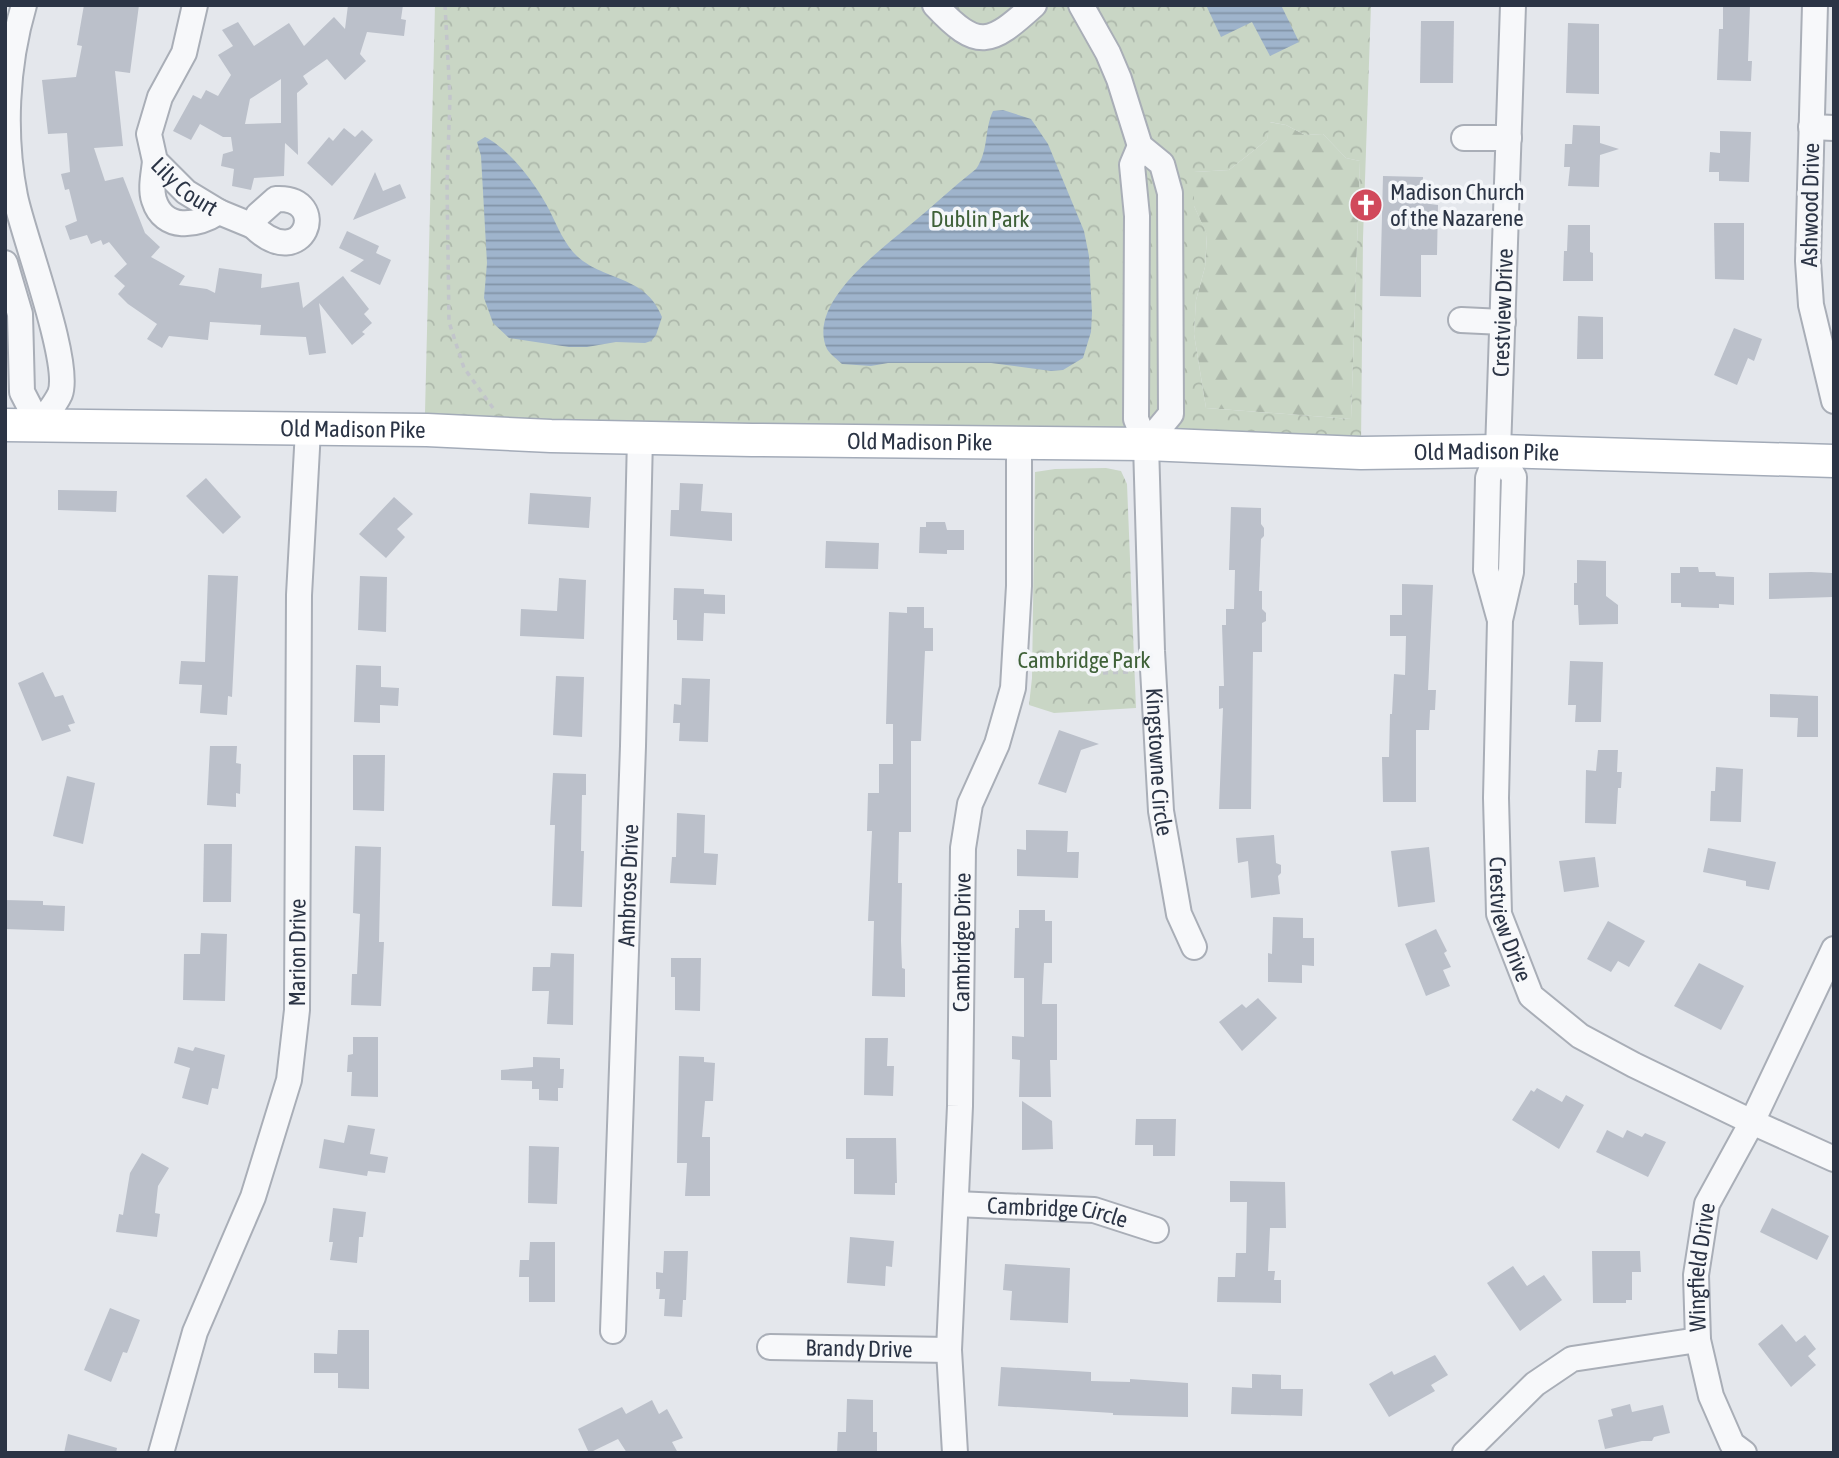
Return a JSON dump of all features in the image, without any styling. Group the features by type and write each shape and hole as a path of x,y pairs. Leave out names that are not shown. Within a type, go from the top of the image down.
{"main road":[{"name":"Old Madison Pike","path":"5,425 1146,444 1361,453 1498,451 1834,461"}],"street":[{"path":"5,263 20,314 22,393 39,425 61,393 61,376 55,334 15,196 9,148 11,70 24,5"},
{"name":"Lily Court","path":"195,5 184,53 160,97 149,134 155,161 186,192 219,212 253,226"},
{"path":"935,5 956,28 981,38 1002,34 1034,5"},
{"path":"1081,5 1119,79 1140,146 1162,164 1171,208 1171,414 1146,444"},
{"name":"Crestview Drive","path":"1513,5 1498,451 1488,478 1486,570 1500,620 1496,798 1499,914 1531,996 1580,1036 1633,1065 1834,1159"},
{"name":"Ashwood Drive","path":"1815,5 1822,128 1808,261 1811,305 1834,401"},
{"path":"1464,138 1509,138"},
{"name":"Kingstowne Circle","path":"1140,146 1132,165 1137,216 1136,419 1146,444 1152,651 1161,811 1178,914 1194,947"},
{"path":"155,161 153,198 166,219 180,224 193,224 219,212"},
{"path":"1461,320 1503,322"},
{"name":"Marion Drive","path":"161,1453 195,1332 253,1197 289,1080 298,1010 299,595 308,430"},
{"name":"Ambrose Drive","path":"613,1331 633,747 640,437"},
{"name":"Cambridge Drive","path":"955,1453 949,1350 956,1204 963,848 970,804 997,744 1013,688 1019,586 1019,442"},
{"name":"Wingfield Drive","path":"1744,1453 1732,1444 1711,1396 1699,1340 1696,1276 1707,1204 1752,1122 1834,949"},
{"name":"Cambridge Circle","path":"956,1204 1094,1210 1156,1230"},
{"path":"1465,1453 1535,1384 1572,1359 1699,1340"},
{"name":"Brandy Drive","path":"770,1347 949,1350"}],"path":[{"path":"445,5 450,97 447,183 449,322 464,368 495,411"},
{"path":"1103,673 1129,672"}],"green space":[{"name":"Dublin Park","path":"435,5 1371,5 1363,238 1361,446 556,426 425,413","holes":["1270,122 1286,125 1305,135 1323,134 1346,158 1360,161 1351,419 1206,408 1194,334 1196,300 1205,267 1207,234 1194,206 1194,172 1229,170 1267,140"]},
{"path":"1269,122 1286,125 1305,135 1323,134 1346,158 1360,161 1351,419 1206,408 1194,334 1196,300 1205,267 1207,235 1194,206 1194,172 1229,170 1267,140"},
{"name":"Cambridge Park","path":"1106,468 1121,471 1127,484 1136,708 1054,713 1029,705 1032,678 1035,472"}],"water":[{"path":"1206,5 1281,5 1299,42 1270,56 1252,22 1221,37"},
{"path":"1003,110 1031,119 1048,144 1084,231 1089,256 1092,313 1091,332 1083,358 1063,370 1051,371 991,363 888,363 871,366 842,364 827,349 823,331 827,314 836,296 865,263 976,169 983,155 993,111"},
{"path":"485,137 503,149 527,176 541,195 573,252 596,269 645,292 654,303 662,317 651,341 569,347 509,338 493,323 484,298 487,263 481,156 477,142"}],"building":[{"path":"84,5 139,5 130,73 115,71 123,146 94,148 105,181 123,177 145,233 160,247 151,257 185,276 179,285 207,289 215,293 219,268 262,274 261,288 299,282 303,308 343,276 369,309 364,314 372,323 362,332 365,334 352,345 319,303 326,353 309,355 306,337 260,335 261,325 210,322 208,340 169,336 162,348 147,339 157,324 118,294 125,286 114,276 127,264 109,242 103,245 101,240 91,244 87,235 70,240 65,226 77,221 69,189 65,190 61,174 70,172 67,133 48,134 42,80 76,77 82,46 77,45"},
{"path":"348,5 403,5 401,19 406,20 404,36 367,32 360,54 366,61 345,80 327,59 303,76 308,84 297,93 298,155 285,143 284,176 254,178 251,190 232,186 234,169 221,166 223,154 233,151 231,137 223,137 200,124 191,140 173,131 193,95 201,99 206,90 218,96 231,75 218,55 233,46 222,30 238,22 254,46 289,23 304,46 334,17 345,29","holes":["281,79 281,123 245,124 250,99"]},
{"path":"1723,5 1750,5 1748,61 1752,61 1751,81 1717,80"},
{"path":"1421,21 1454,21 1453,83 1420,83"},
{"path":"1568,23 1599,24 1599,94 1566,93"},
{"path":"1573,125 1600,126 1600,143 1619,149 1600,155 1599,187 1568,186 1570,167 1564,167 1565,144 1572,144"},
{"path":"344,128 355,137 362,130 373,140 332,186 307,163 329,137 333,141"},
{"path":"1720,131 1751,132 1749,182 1719,181 1719,172 1709,172 1710,152 1720,153"},
{"path":"375,172 383,191 400,184 406,198 353,220"},
{"path":"1383,176 1423,177 1422,203 1438,205 1437,255 1421,255 1421,297 1380,296"},
{"path":"1714,223 1744,223 1744,280 1715,279"},
{"path":"1568,225 1590,225 1593,281 1563,281"},
{"path":"347,231 379,246 376,253 391,260 380,285 350,271 364,260 339,248"},
{"path":"1578,316 1603,317 1603,359 1577,359"},
{"path":"1734,328 1762,339 1754,361 1748,358 1737,385 1714,375"},
{"path":"206,478 241,517 223,534 186,496"},
{"path":"680,483 703,484 701,511 732,513 732,541 670,536 671,510 679,510"},
{"path":"58,490 117,491 116,512 58,510"},
{"path":"530,493 591,497 589,528 528,524"},
{"path":"394,497 413,514 397,529 405,537 386,558 359,534"},
{"path":"1231,507 1261,508 1261,524 1264,528 1264,536 1261,539 1259,591 1262,591 1262,609 1266,613 1266,621 1262,623 1262,652 1253,652 1251,809 1219,809 1223,708 1219,709 1219,686 1224,686 1222,625 1226,625 1226,609 1234,609 1235,570 1229,570"},
{"path":"926,522 945,522 947,530 964,530 964,550 947,550 947,554 919,553 920,527 926,527"},
{"path":"826,541 879,543 878,569 825,568"},
{"path":"1577,560 1606,561 1606,596 1618,605 1618,624 1579,625 1578,605 1574,605"},
{"path":"1680,567 1698,567 1699,572 1715,572 1716,576 1734,577 1734,605 1719,604 1719,608 1681,607 1681,603 1671,603 1671,573 1680,573"},
{"path":"1769,573 1832,573 1833,597 1769,599"},
{"path":"208,575 238,576 232,697 228,696 227,715 200,713 202,685 179,684 181,661 205,662"},
{"path":"360,576 387,577 386,632 358,630"},
{"path":"559,578 586,580 584,639 520,636 521,609 557,611"},
{"path":"1402,584 1433,585 1428,690 1436,690 1435,710 1430,710 1429,730 1416,730 1416,802 1383,802 1382,757 1389,757 1394,674 1405,675 1406,636 1390,636 1390,615 1402,615"},
{"path":"674,588 704,589 704,594 725,595 725,614 704,613 703,641 677,640 677,620 673,620"},
{"path":"907,607 924,607 924,628 933,628 933,651 925,651 921,741 911,741 911,832 899,832 898,883 902,883 901,941 905,997 872,996 874,921 868,921 872,831 867,831 868,793 879,793 879,764 893,764 893,724 886,724 889,612 907,613"},
{"path":"1570,661 1603,662 1601,722 1575,722 1576,705 1568,705"},
{"path":"356,665 381,666 381,687 399,688 398,706 380,705 380,723 354,722"},
{"path":"43,672 55,697 63,695 75,723 68,725 71,731 42,741 18,683"},
{"path":"556,676 584,677 582,737 553,735"},
{"path":"682,678 710,679 708,742 679,741 680,723 673,723 674,704 681,705"},
{"path":"1770,694 1818,696 1818,737 1797,737 1798,718 1770,717"},
{"path":"1059,730 1099,744 1081,750 1066,793 1038,784"},
{"path":"210,746 237,746 236,763 241,764 240,794 236,793 236,807 207,805"},
{"path":"1598,750 1618,750 1617,772 1622,772 1621,788 1618,788 1616,824 1585,823 1586,770 1596,771"},
{"path":"353,755 385,755 384,811 353,810"},
{"path":"1716,767 1743,769 1741,822 1710,821 1711,791 1715,791"},
{"path":"553,773 586,774 586,795 582,795 582,907 552,906 555,825 550,825"},
{"path":"67,776 95,783 83,844 53,836"},
{"path":"677,813 705,815 704,853 718,854 716,885 670,883 672,857 676,857"},
{"path":"1026,830 1068,831 1067,852 1079,852 1078,878 1017,876 1017,849 1026,850"},
{"path":"1274,835 1276,863 1281,865 1281,873 1278,876 1280,894 1251,898 1248,861 1238,863 1236,838"},
{"path":"204,844 232,844 231,902 203,902"},
{"path":"355,846 381,847 379,942 384,942 381,1006 351,1005 352,974 357,974 360,914 353,913"},
{"path":"1429,847 1435,902 1398,907 1391,851"},
{"path":"1708,848 1776,862 1769,890 1746,886 1746,881 1703,872"},
{"path":"1595,857 1599,887 1564,892 1559,861"},
{"path":"5,900 43,901 43,905 65,906 64,931 5,929"},
{"path":"1019,910 1045,910 1045,921 1052,921 1052,963 1044,963 1042,1004 1057,1004 1057,1060 1050,1060 1051,1097 1019,1097 1020,1060 1012,1059 1012,1036 1024,1037 1024,978 1014,978 1015,928 1019,928"},
{"path":"1273,917 1303,918 1303,938 1314,938 1314,966 1302,965 1302,983 1268,982 1268,953 1272,954"},
{"path":"1608,921 1645,941 1629,967 1618,961 1611,972 1587,959"},
{"path":"1436,929 1447,951 1444,953 1451,967 1443,970 1450,986 1426,996 1405,944"},
{"path":"201,933 227,934 225,1001 183,1000 184,954 200,954"},
{"path":"551,953 574,954 573,1025 547,1024 549,991 532,991 533,967 550,967"},
{"path":"671,958 701,958 700,1011 675,1010 675,977 671,977"},
{"path":"1699,963 1744,986 1721,1030 1674,1006"},
{"path":"1258,998 1277,1018 1242,1051 1219,1022 1242,1004 1246,1008"},
{"path":"353,1037 378,1037 378,1097 351,1096 352,1072 347,1072 348,1055 353,1054"},
{"path":"865,1038 888,1038 887,1066 894,1066 893,1096 864,1095"},
{"path":"178,1047 193,1051 195,1047 225,1055 218,1089 212,1088 208,1105 182,1098 190,1068 174,1063"},
{"path":"679,1056 704,1057 704,1062 715,1063 713,1101 705,1101 702,1137 710,1137 710,1196 685,1196 687,1163 677,1163"},
{"path":"533,1057 560,1058 560,1069 564,1069 563,1088 558,1088 558,1101 539,1100 539,1089 532,1089 532,1081 501,1080 501,1070 533,1067"},
{"path":"1537,1088 1562,1102 1566,1095 1584,1105 1559,1149 1512,1120 1531,1090 1534,1092"},
{"path":"1022,1101 1052,1121 1053,1149 1022,1150"},
{"path":"1136,1119 1176,1119 1175,1156 1153,1156 1153,1145 1135,1145"},
{"path":"348,1125 375,1129 370,1154 388,1157 385,1173 368,1171 367,1176 319,1168 324,1139 344,1143"},
{"path":"1607,1130 1623,1138 1627,1130 1642,1137 1645,1133 1666,1142 1648,1177 1596,1152"},
{"path":"846,1138 896,1138 895,1195 854,1194 854,1159 846,1159"},
{"path":"529,1146 559,1147 557,1204 528,1203"},
{"path":"142,1153 169,1168 158,1186 155,1213 160,1214 157,1237 116,1232 119,1214 123,1215 130,1173"},
{"path":"1230,1181 1285,1182 1286,1228 1270,1228 1268,1271 1275,1271 1274,1280 1281,1280 1281,1303 1217,1302 1218,1277 1235,1277 1236,1253 1246,1253 1247,1202 1230,1202"},
{"path":"333,1208 366,1212 363,1237 359,1237 357,1263 330,1260"},
{"path":"1772,1208 1829,1236 1817,1260 1760,1232"},
{"path":"850,1237 894,1241 892,1267 886,1266 885,1286 847,1283"},
{"path":"530,1242 555,1242 555,1302 529,1302 529,1277 519,1277 520,1260 529,1260"},
{"path":"664,1251 688,1251 686,1300 683,1300 682,1317 664,1316 665,1299 659,1299 660,1289 656,1289 656,1272 663,1273"},
{"path":"1592,1251 1640,1251 1641,1272 1632,1272 1632,1300 1626,1300 1626,1303 1593,1303"},
{"path":"1005,1264 1070,1268 1068,1323 1010,1320 1012,1291 1003,1290"},
{"path":"1513,1266 1527,1286 1544,1275 1562,1300 1520,1331 1487,1283"},
{"path":"110,1308 140,1320 127,1353 123,1352 111,1382 84,1370"},
{"path":"1782,1324 1796,1342 1805,1335 1816,1349 1808,1356 1816,1365 1791,1387 1758,1344"},
{"path":"338,1330 369,1330 369,1389 338,1388 338,1373 314,1373 314,1353 337,1354"},
{"path":"1435,1355 1448,1375 1431,1385 1435,1391 1389,1417 1369,1384 1392,1371 1394,1375"},
{"path":"1001,1367 1091,1372 1091,1381 1130,1382 1130,1379 1188,1383 1188,1417 1113,1415 998,1406"},
{"path":"1252,1374 1281,1375 1281,1389 1303,1389 1302,1416 1231,1414 1232,1387 1252,1388"},
{"path":"847,1399 873,1400 873,1432 877,1432 877,1453 837,1453 838,1432 846,1432"},
{"path":"652,1400 659,1414 667,1409 683,1438 672,1442 678,1453 627,1453 618,1439 589,1453 578,1429 622,1407 626,1414"},
{"path":"1630,1404 1632,1412 1663,1405 1670,1433 1654,1437 1652,1441 1605,1449 1598,1420 1613,1416 1611,1409"},
{"path":"68,1434 117,1448 116,1453 64,1453"}],"place":[{"name":"Madison Church of the Nazarene","path":"1366,205"}]}
